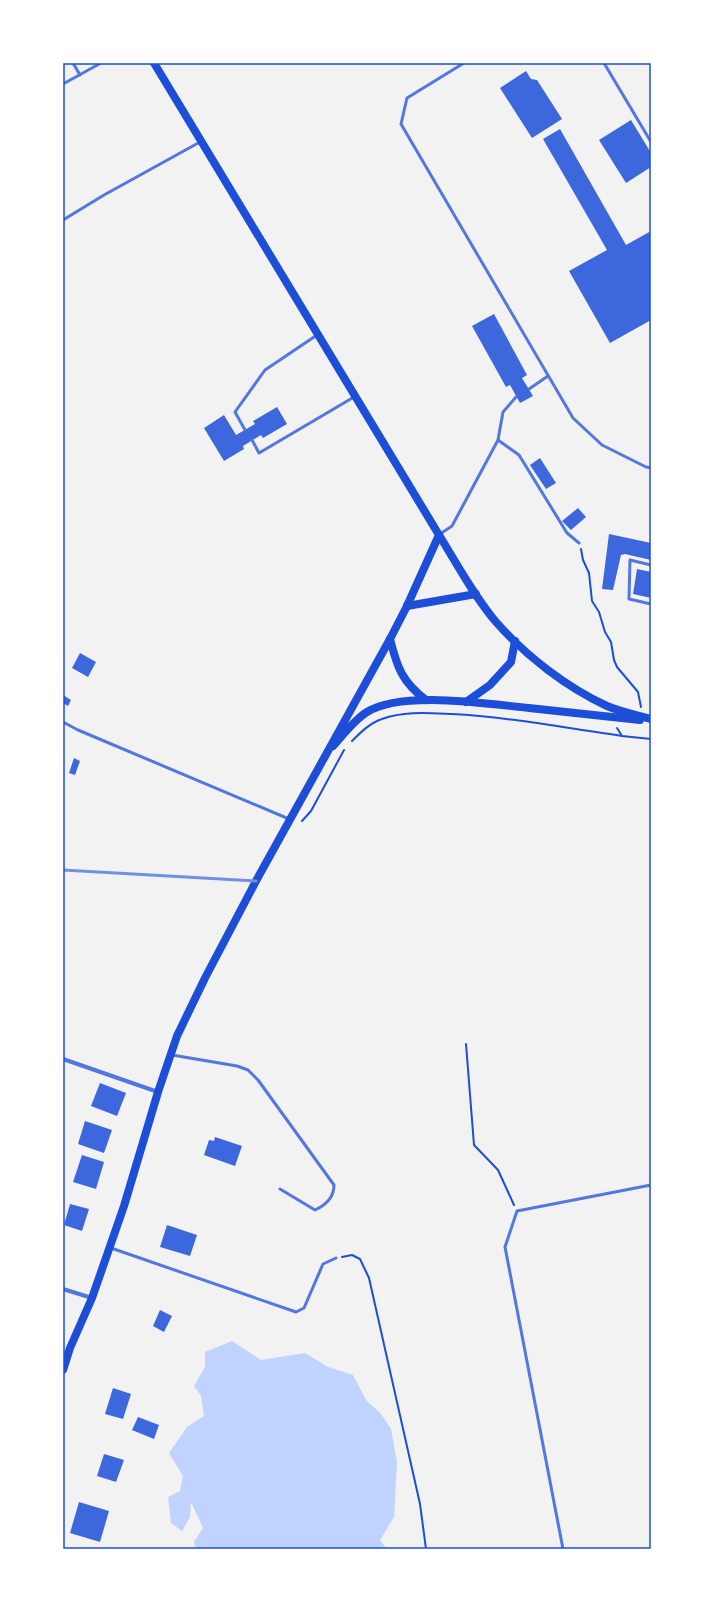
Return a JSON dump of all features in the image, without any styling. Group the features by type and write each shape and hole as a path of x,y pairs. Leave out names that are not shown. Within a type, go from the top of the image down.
{"main road":[{"path":"154,63 439,535 495,621 514,641 543,665 579,690 608,706 651,720"},
{"path":"63,1370 70,1348 92,1298 124,1206 158,1092 177,1036 205,978 289,819 407,606 439,535"},
{"path":"407,606 476,594"},
{"path":"390,638 395,660 403,677 412,690 426,700"},
{"path":"466,702 490,685 510,662 514,641"},
{"path":"322,760 351,726 367,712 406,700 466,702 651,720"}],"street":[{"path":"63,1059 158,1092"},
{"path":"63,1289 92,1298"}],"lane":[{"path":"73,63 80,75"},
{"path":"63,84 101,63"},
{"path":"464,63 407,98 401,124 573,418 602,445 646,467 651,468"},
{"path":"604,63 651,142"},
{"path":"63,220 104,195 202,141"},
{"path":"245,430 235,412 265,370 318,334"},
{"path":"529,389 548,376"},
{"path":"252,440 259,452 356,396"},
{"path":"439,535 452,526 498,440 503,412 516,396"},
{"path":"498,440 519,455 567,533 580,543"},
{"path":"651,565 630,560 629,599 651,604"},
{"path":"63,722 78,730 289,819"},
{"path":"170,1054 237,1066 248,1070 258,1080 334,1185 334,1194 324,1206 315,1210 280,1189"},
{"path":"563,1549 505,1247 517,1211 651,1186"},
{"path":"109,1248 296,1312 304,1308 323,1264 336,1258"}],"path":[{"path":"580,543 583,560 589,573 592,601 599,612 605,632 611,642 614,660 617,667 638,692 641,702 641,716"},
{"path":"350,743 363,730 380,719 398,715 424,713 476,715 651,739"},
{"path":"611,717 622,736"},
{"path":"298,825 311,811 346,747"},
{"path":"466,1044 474,1145 498,1170 517,1211"},
{"path":"336,1258 352,1255 360,1259 369,1278 420,1504 426,1549"}],"water":[{"path":"232,1341 261,1360 305,1353 328,1367 353,1375 366,1400 381,1414 391,1429 397,1463 394,1517 380,1540 387,1549 196,1549 194,1542 203,1528 191,1502 190,1517 182,1531 171,1523 168,1497 180,1491 183,1476 169,1453 187,1427 204,1416 201,1396 194,1386 205,1367 205,1352"}],"building":[{"path":"526,71 531,79 537,80 562,119 532,138 500,88"},
{"path":"631,120 651,153 651,167 626,183 599,140"},
{"path":"560,129 626,245 651,231 651,320 610,343 569,271 607,250 543,139"},
{"path":"494,314 527,375 522,378 533,396 520,403 510,385 506,387 472,326"},
{"path":"277,407 287,424 263,438 261,435 243,446 244,449 224,461 204,428 224,415 236,435 255,424 253,421"},
{"path":"540,458 556,483 546,489 530,465"},
{"path":"578,508 586,517 571,530 562,521"},
{"path":"609,534 651,543 651,560 625,554 621,555 613,590 602,589"},
{"path":"637,569 651,572 651,598 633,594"},
{"path":"80,653 96,662 88,677 72,668"},
{"path":"63,695 71,700 68,706 63,703"},
{"path":"74,758 80,761 75,775 69,773"},
{"path":"100,1083 126,1093 117,1116 91,1106"},
{"path":"85,1121 112,1130 104,1153 78,1144"},
{"path":"215,1137 242,1146 235,1166 204,1155 209,1140 214,1141"},
{"path":"82,1155 104,1162 96,1189 73,1182"},
{"path":"70,1204 89,1209 82,1231 64,1225"},
{"path":"167,1225 197,1235 190,1256 160,1247"},
{"path":"160,1310 172,1316 164,1332 153,1326"},
{"path":"113,1388 131,1394 123,1419 105,1414"},
{"path":"138,1417 159,1425 154,1439 132,1430"},
{"path":"104,1454 124,1460 116,1482 97,1476"},
{"path":"79,1502 109,1511 100,1542 70,1533"}],"railway":[{"path":"63,870 256,881"}]}
